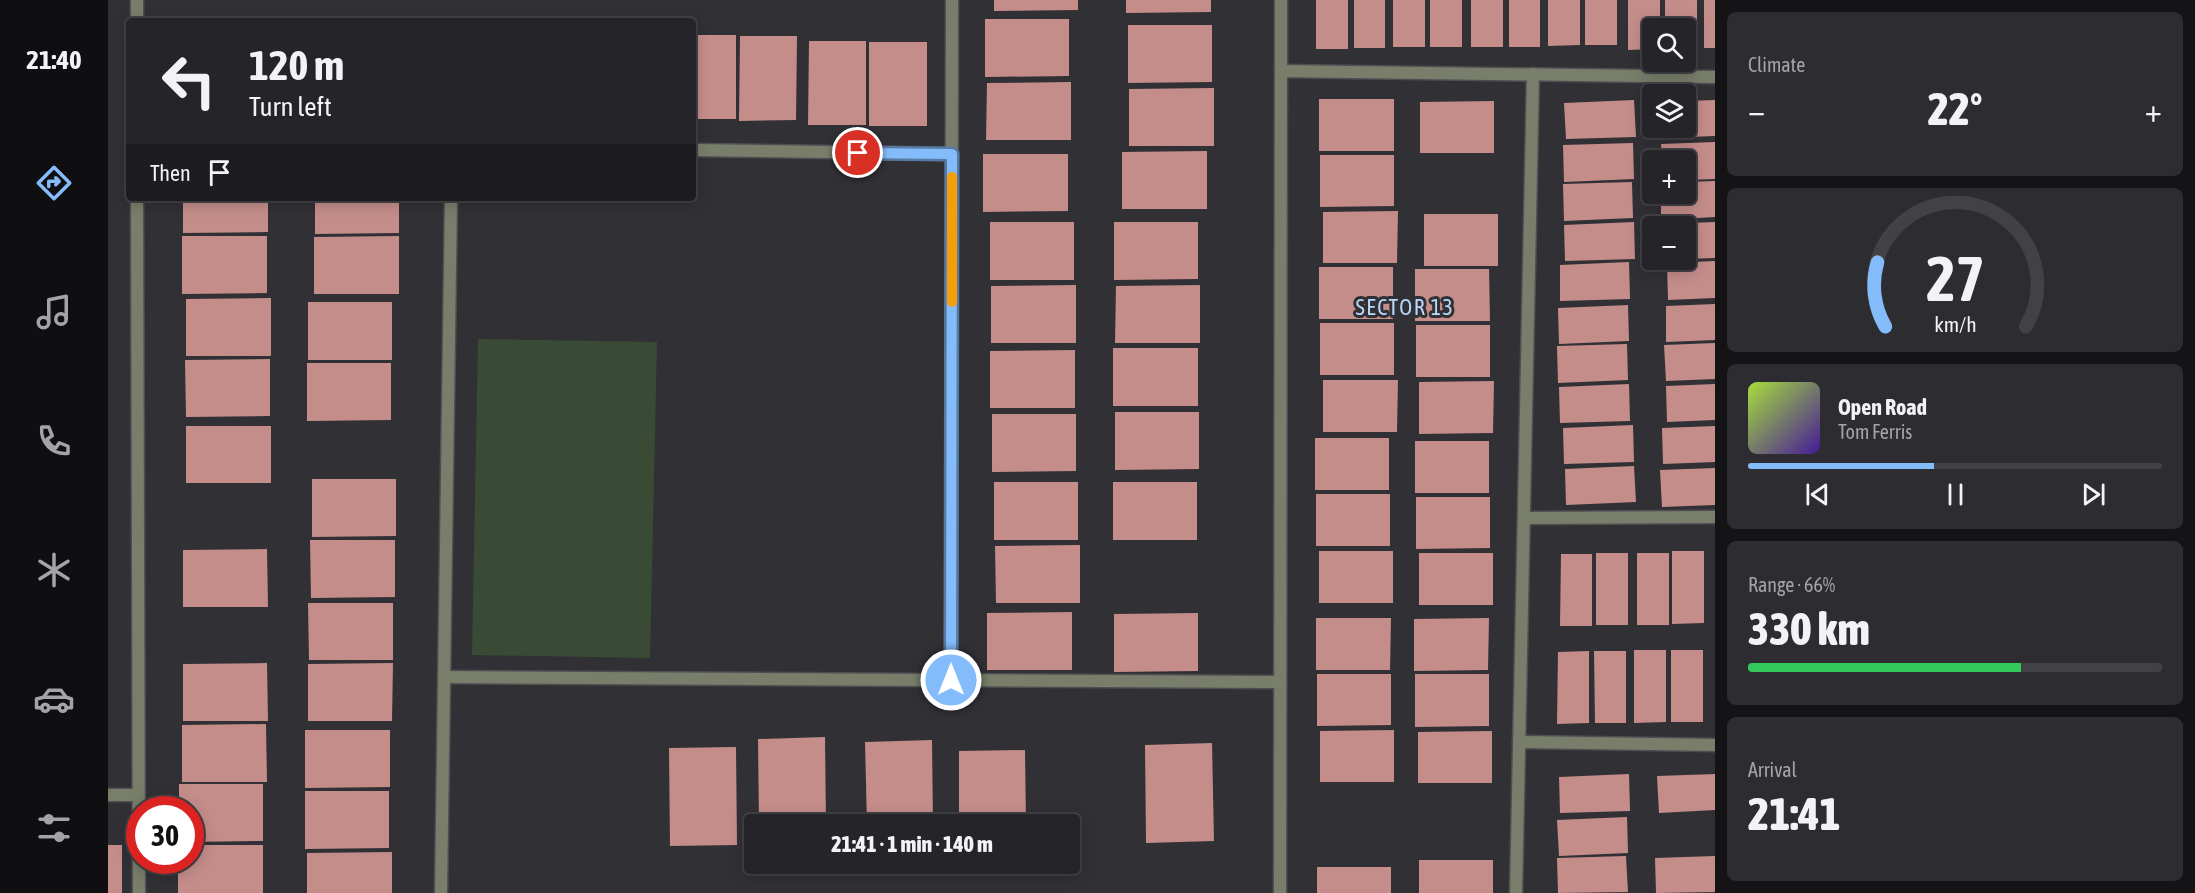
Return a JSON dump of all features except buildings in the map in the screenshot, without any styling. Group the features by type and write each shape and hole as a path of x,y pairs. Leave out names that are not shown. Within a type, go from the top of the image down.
{"street":[{"path":"137,0 137,18"},
{"path":"951,680 952,0"},
{"path":"1280,893 1281,0"},
{"path":"1281,71 1715,77"},
{"path":"1516,893 1533,74"},
{"path":"696,150 952,154"},
{"path":"137,201 139,893"},
{"path":"441,893 451,201"},
{"path":"1524,518 1715,517"},
{"path":"444,677 1280,682"},
{"path":"1519,742 1715,745"},
{"path":"108,795 138,795"}],"green space":[{"path":"478,339 657,342 650,658 472,655"}],"slow traffic":[{"path":"952,177 952,302"}],"district":[{"name":"SECTOR 13","path":"1405,307"}],"route":[{"path":"858,153 952,154 951,680"}]}
